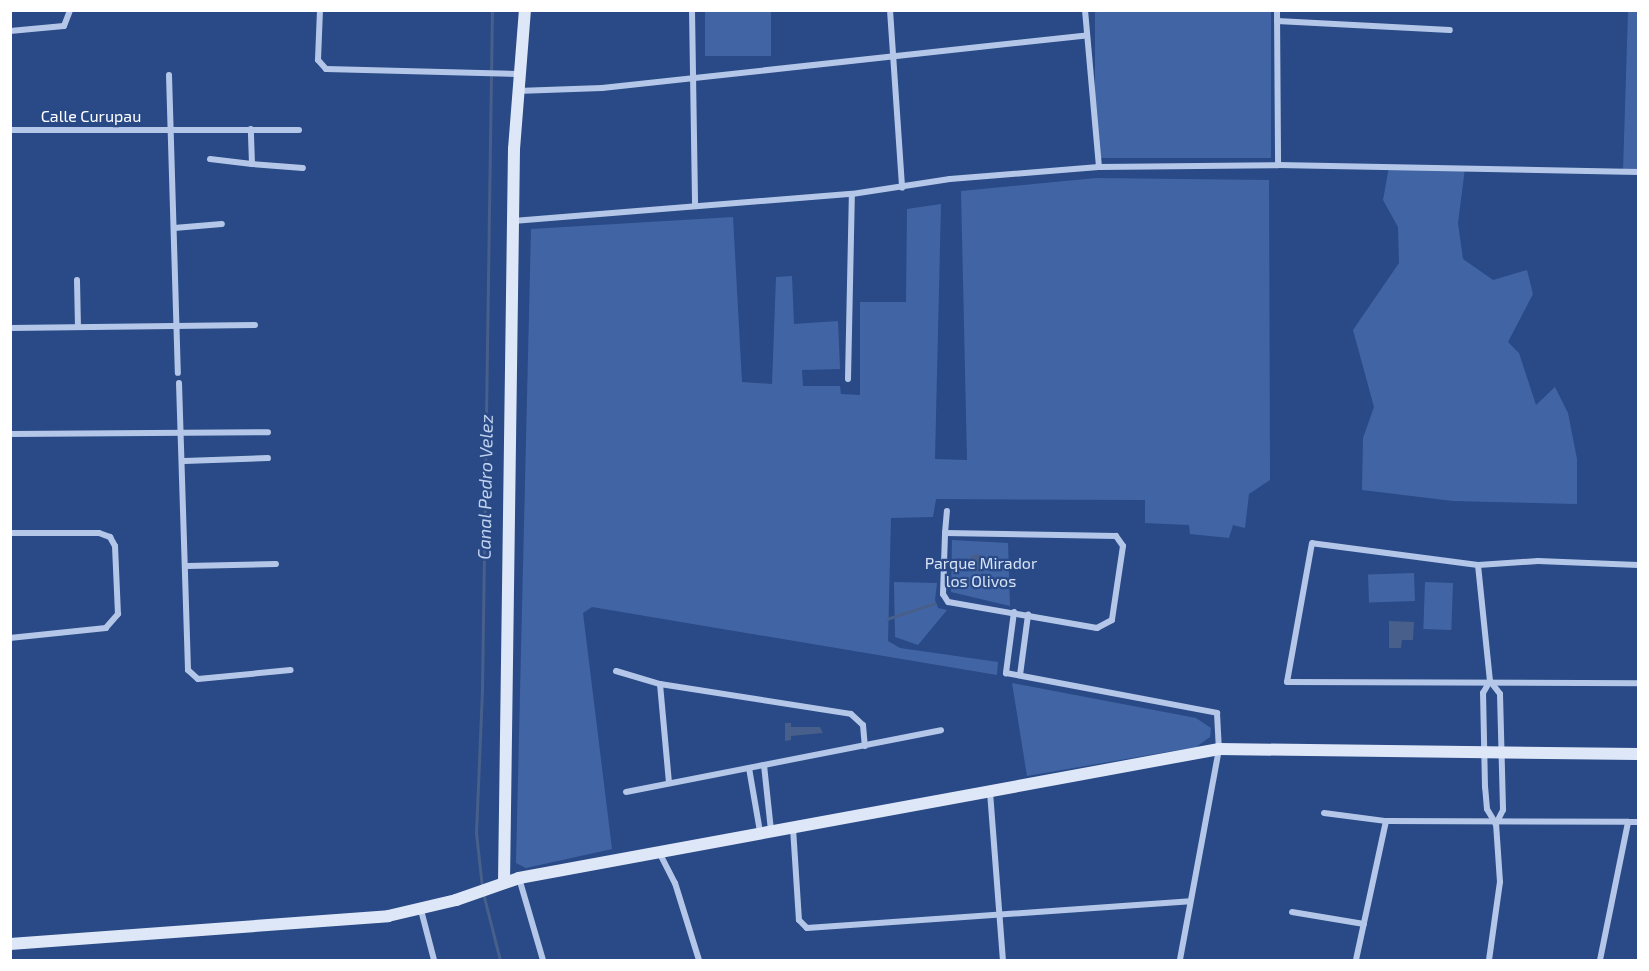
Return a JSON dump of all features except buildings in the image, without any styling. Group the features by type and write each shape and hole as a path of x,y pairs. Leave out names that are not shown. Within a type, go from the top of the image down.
{"street":[{"path":"10,31 64,26 70,10"},
{"path":"320,10 318,60 326,69 512,74"},
{"path":"504,883 516,91 512,74 525,10"},
{"path":"692,10 691,78 695,205"},
{"path":"890,10 902,188"},
{"path":"1085,10 1099,167"},
{"path":"1277,10 1278,165"},
{"path":"1277,21 1450,30"},
{"path":"516,91 602,88 1086,35"},
{"path":"169,75 178,373"},
{"path":"251,129 252,164"},
{"name":"Calle Curupau","path":"10,130 299,130"},
{"path":"210,159 303,168"},
{"path":"513,221 852,194 950,179 1099,167 1278,165 1638,172"},
{"path":"848,379 852,194"},
{"path":"174,228 222,224"},
{"path":"77,280 78,327"},
{"path":"10,328 255,325"},
{"path":"179,383 184,460 188,670 198,679 291,670"},
{"path":"10,434 268,432"},
{"path":"184,460 268,458"},
{"path":"945,533 1120,539 1121,556 1108,624 1097,628 945,599 945,533 947,511"},
{"path":"10,533 99,533 110,537 115,546 118,614 113,629 10,638"},
{"path":"1638,566 1538,561 1478,565 1369,548 1312,543 1287,682 1638,683"},
{"path":"187,566 276,564"},
{"path":"1478,565 1490,681 1500,694 1503,810 1496,824"},
{"path":"1014,612 1006,673 1217,713 1219,749 1180,960"},
{"path":"1020,675 1028,615"},
{"path":"616,671 660,684 851,714 863,725 865,746"},
{"path":"1489,960 1500,882 1496,824 1487,808 1483,693 1490,681"},
{"path":"660,684 669,782"},
{"path":"626,792 941,730"},
{"path":"10,944 421,910 491,890 519,878 1219,749 1638,754"},
{"path":"764,765 766,832"},
{"path":"749,768 766,832"},
{"path":"990,792 1003,960"},
{"path":"1324,813 1386,821 1496,824 1638,822"},
{"path":"1356,960 1386,821"},
{"path":"1600,960 1628,822"},
{"path":"793,828 799,920 807,928 1190,901"},
{"path":"658,852 675,883 699,960"},
{"path":"519,878 543,960"},
{"path":"421,910 434,960"},
{"path":"1292,912 1364,924"}],"green space":[{"path":"705,11 771,11 771,56 705,56"},
{"path":"1095,11 1271,11 1271,158 1095,158"},
{"path":"1628,11 1638,11 1638,172 1623,172"},
{"path":"1389,167 1465,168 1458,223 1463,259 1493,280 1527,270 1533,294 1508,342 1519,353 1536,405 1555,387 1568,413 1577,459 1577,504 1453,501 1362,490 1363,438 1374,407 1353,330 1399,263 1398,227 1383,200"},
{"path":"1096,178 1269,180 1270,480 1249,494 1245,528 1233,525 1229,538 1190,534 1189,525 1145,523 1145,500 936,499 933,517 891,518 888,641 900,648 998,662 997,675 592,607 583,613 612,849 526,868 516,863 531,229 733,217 742,382 772,384 776,277 792,276 794,324 838,321 840,369 802,370 803,386 840,386 841,394 860,395 860,302 906,302 907,209 941,204 935,459 967,460 961,191"},
{"name":"Parque Mirador los Olivos","path":"952,540 1008,543 1010,606 951,592"},
{"path":"1414,573 1415,601 1369,603 1368,575"},
{"path":"894,582 937,583 935,600 938,608 947,610 918,645 895,637"},
{"path":"1425,582 1453,583 1451,630 1423,629"},
{"path":"1012,683 1196,718 1211,728 1210,737 1196,747 1027,776"}],"shaded area":[{"path":"977,554 983,557 986,563 983,569 977,572 971,569 968,563 971,557"},
{"path":"936,602 937,605 887,621 887,618"},
{"path":"1389,621 1414,622 1413,640 1402,640 1401,648 1389,648"},
{"path":"785,723 791,723 791,727 820,727 823,733 791,736 791,740 785,741"}],"waterway":[{"name":"Canal Pedro Velez","path":"482,887 476,833 482,689 492,10"},
{"name":"Canal Pedro Velez","path":"483,893 500,960"}]}
